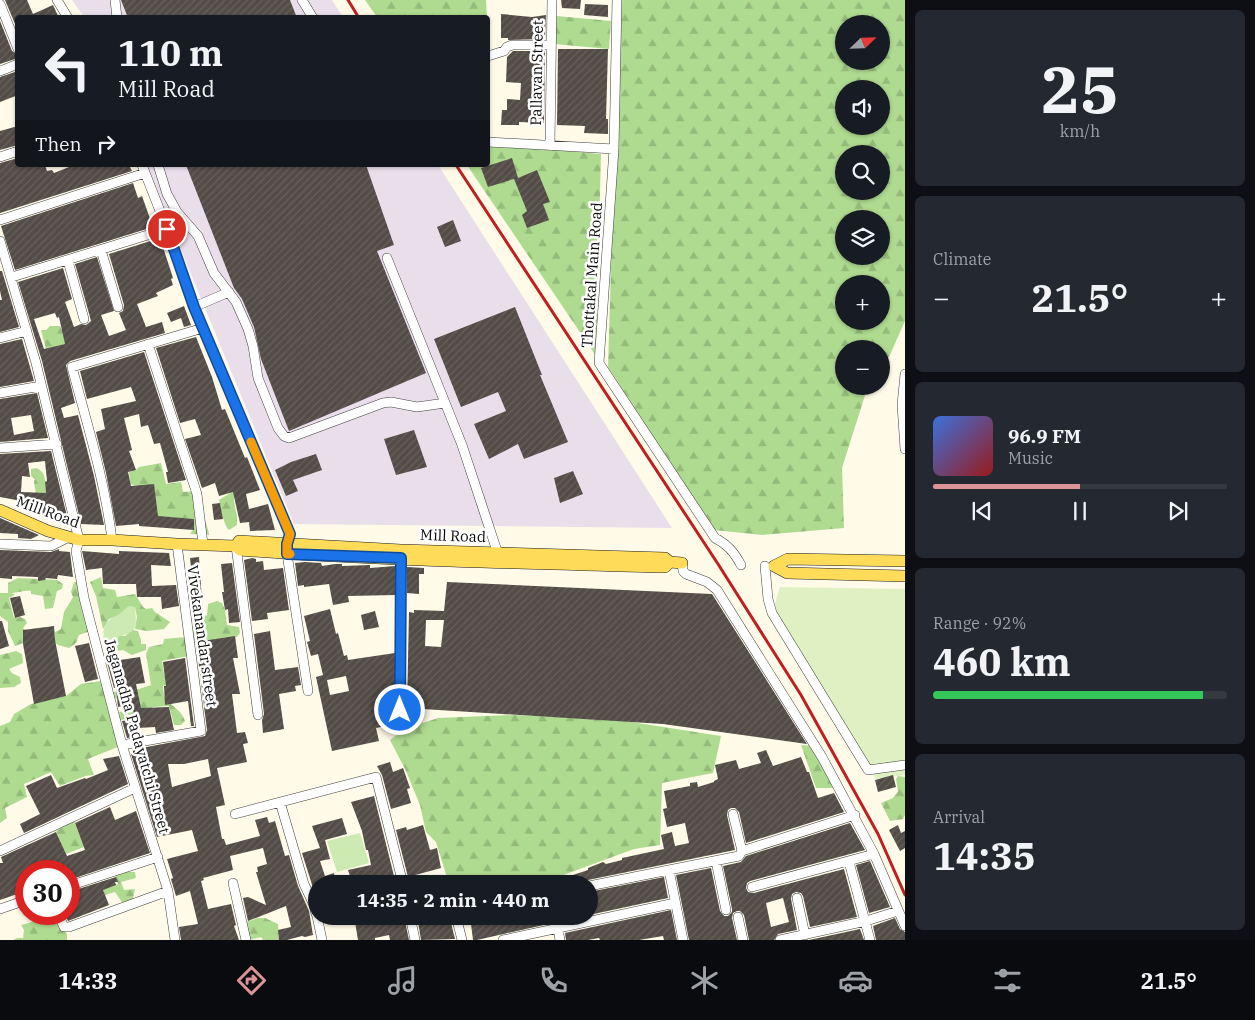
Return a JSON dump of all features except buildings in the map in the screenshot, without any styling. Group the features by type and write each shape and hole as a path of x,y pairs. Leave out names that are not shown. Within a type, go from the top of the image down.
{"main road":[{"name":"Mill Road","path":"0,510 48,531 74,538 236,546 239,541 287,549 401,554 499,557 665,558 676,563"},
{"path":"905,561 788,559 774,566 787,572 905,576"}],"street":[{"path":"57,0 66,15"},
{"path":"115,0 117,15"},
{"path":"302,0 311,15"},
{"name":"Pallavan Street","path":"550,146 552,0"},
{"name":"Thottakal Main Road","path":"618,0 614,149 599,363 715,538 733,550 741,564"},
{"path":"0,4 15,42"},
{"path":"490,55 504,51 506,47 512,45 551,45"},
{"path":"0,71 15,65"},
{"path":"490,142 614,149"},
{"path":"0,157 15,152"},
{"path":"159,167 167,194 177,212 198,236 214,272 236,302 253,346 258,378 278,428 284,436 289,438 383,403 391,402 417,407 445,403"},
{"path":"0,220 143,169 167,229 194,307 290,534 287,549 308,691"},
{"path":"12,277 167,229"},
{"name":"Jaganadha Padayatchi Street","path":"0,241 4,266 12,277 57,444 84,598 122,745 168,891 175,940"},
{"path":"101,250 118,307"},
{"path":"387,258 462,445 499,557"},
{"path":"68,261 84,319"},
{"path":"194,307 229,292"},
{"path":"112,540 94,452 72,367 203,328"},
{"path":"0,338 27,331"},
{"path":"148,344 197,494 203,544"},
{"path":"905,374 903,405 905,449"},
{"path":"0,393 41,386"},
{"path":"0,448 57,444"},
{"path":"0,544 50,546 74,538"},
{"name":"Vivekanandar street","path":"122,745 201,731 177,544"},
{"path":"236,546 258,715"},
{"path":"400,710 401,554"},
{"path":"676,563 686,574 707,582 717,590 822,758 855,815 905,926"},
{"path":"765,566 768,599 772,613 868,770 905,765"},
{"path":"235,814 376,777 402,875"},
{"path":"0,851 135,788"},
{"path":"280,802 304,884 308,892"},
{"path":"733,814 742,851"},
{"path":"598,884 739,856 742,851 855,815"},
{"path":"752,887 874,854"},
{"path":"80,882 158,857"},
{"path":"716,861 726,910"},
{"path":"849,862 870,940"},
{"path":"669,870 683,940"},
{"path":"233,883 246,940"},
{"path":"80,923 168,891"},
{"path":"798,898 805,934"},
{"path":"503,940 675,903"},
{"path":"0,909 15,904"},
{"path":"780,940 866,921 898,911"},
{"path":"738,917 743,940"},
{"path":"63,925 64,927 69,927 74,925"},
{"path":"318,925 322,940"},
{"path":"412,925 415,940"},
{"path":"458,925 462,940"},
{"path":"558,929 560,940"}],"shaded area":[{"path":"72,0 332,0 342,15 83,15"},
{"path":"147,167 439,167 672,528 294,524"}],"green space":[{"path":"365,0 486,0 487,15 376,15"},
{"path":"619,0 905,0 905,321 890,355 890,340 835,340 835,395 865,395 842,468 844,528 762,535 714,530 608,367"},
{"path":"557,16 611,21 609,49 554,44"},
{"path":"490,144 601,154 596,356 468,167 490,167"},
{"path":"50,326 60,326 69,343 46,349 41,330 46,330"},
{"path":"161,463 166,484 181,482 183,492 194,491 209,535 190,534 194,529 193,519 158,517 137,486 130,484 129,472 139,467"},
{"path":"36,468 44,475 46,493 36,494 35,479 31,476 31,469"},
{"path":"234,479 237,525 229,530 219,500 232,492 229,481"},
{"path":"101,577 103,588 115,590 117,597 135,594 143,607 146,609 152,608 170,622 164,629 147,631 135,629 137,617 135,607 129,606 118,615 109,619 103,629 96,596 90,582"},
{"path":"18,578 57,580 63,584 62,589 57,591 53,608 45,609 43,596 31,594 31,591 12,593 15,595 9,598 14,618 20,617 25,619 27,623 23,628 27,631 26,642 15,646 8,631 8,622 0,616 0,593 8,593 8,583"},
{"path":"74,582 79,583 90,631 79,635 76,643 69,648 54,642 55,632 61,629 64,612 73,597 71,592"},
{"path":"780,587 905,589 905,775 876,779 778,619 775,603"},
{"path":"217,601 222,603 225,610 227,625 239,627 240,633 237,637 205,641 191,640 193,624 207,615 208,604"},
{"path":"129,606 135,606 136,622 134,630 121,636 115,645 105,647 105,626 111,618"},
{"path":"133,630 138,631 141,644 146,644 146,650 132,655 114,648 119,636 125,636"},
{"path":"186,637 189,656 162,661 164,674 171,684 163,686 164,696 180,712 185,721 181,725 174,725 169,706 152,707 152,716 120,720 119,712 133,710 132,708 140,706 138,694 114,699 113,692 139,689 151,685 146,654 149,647 163,644 164,639"},
{"path":"16,651 22,654 23,663 9,669 20,677 21,683 14,687 0,688 0,655"},
{"path":"101,681 120,746 88,759 94,775 85,776 60,786 51,772 24,784 27,797 5,808 7,818 0,823 0,726 10,722 14,714 31,704 66,696 81,684"},
{"path":"513,715 612,719 721,736 713,773 662,783 660,845 634,849 563,875 446,875 436,842 426,832 420,805 406,771 390,740 405,729 438,718"},
{"path":"801,745 813,746 837,788 816,788"},
{"path":"898,776 905,777 905,815 903,819 890,821 881,803 893,798 898,791 896,779"},
{"path":"74,821 84,847 66,854 56,831"},
{"path":"360,833 369,863 337,872 327,841"},
{"path":"135,872 136,878 121,882 124,890 135,889 132,903 124,905 115,892 105,895 103,889 118,884 115,874"},
{"path":"265,918 278,924 279,940 263,940 261,937 249,940 246,922"},
{"path":"21,925 62,925 67,934 67,940 13,940 23,938 24,930"}],"railway":[{"path":"348,0 357,15"},
{"path":"457,167 718,564 801,695 878,834 905,895"}],"slow traffic":[{"path":"251,442 290,534 287,554 290,554"}],"route":[{"path":"167,229 194,307 290,534 287,554 401,558 400,710"}]}
